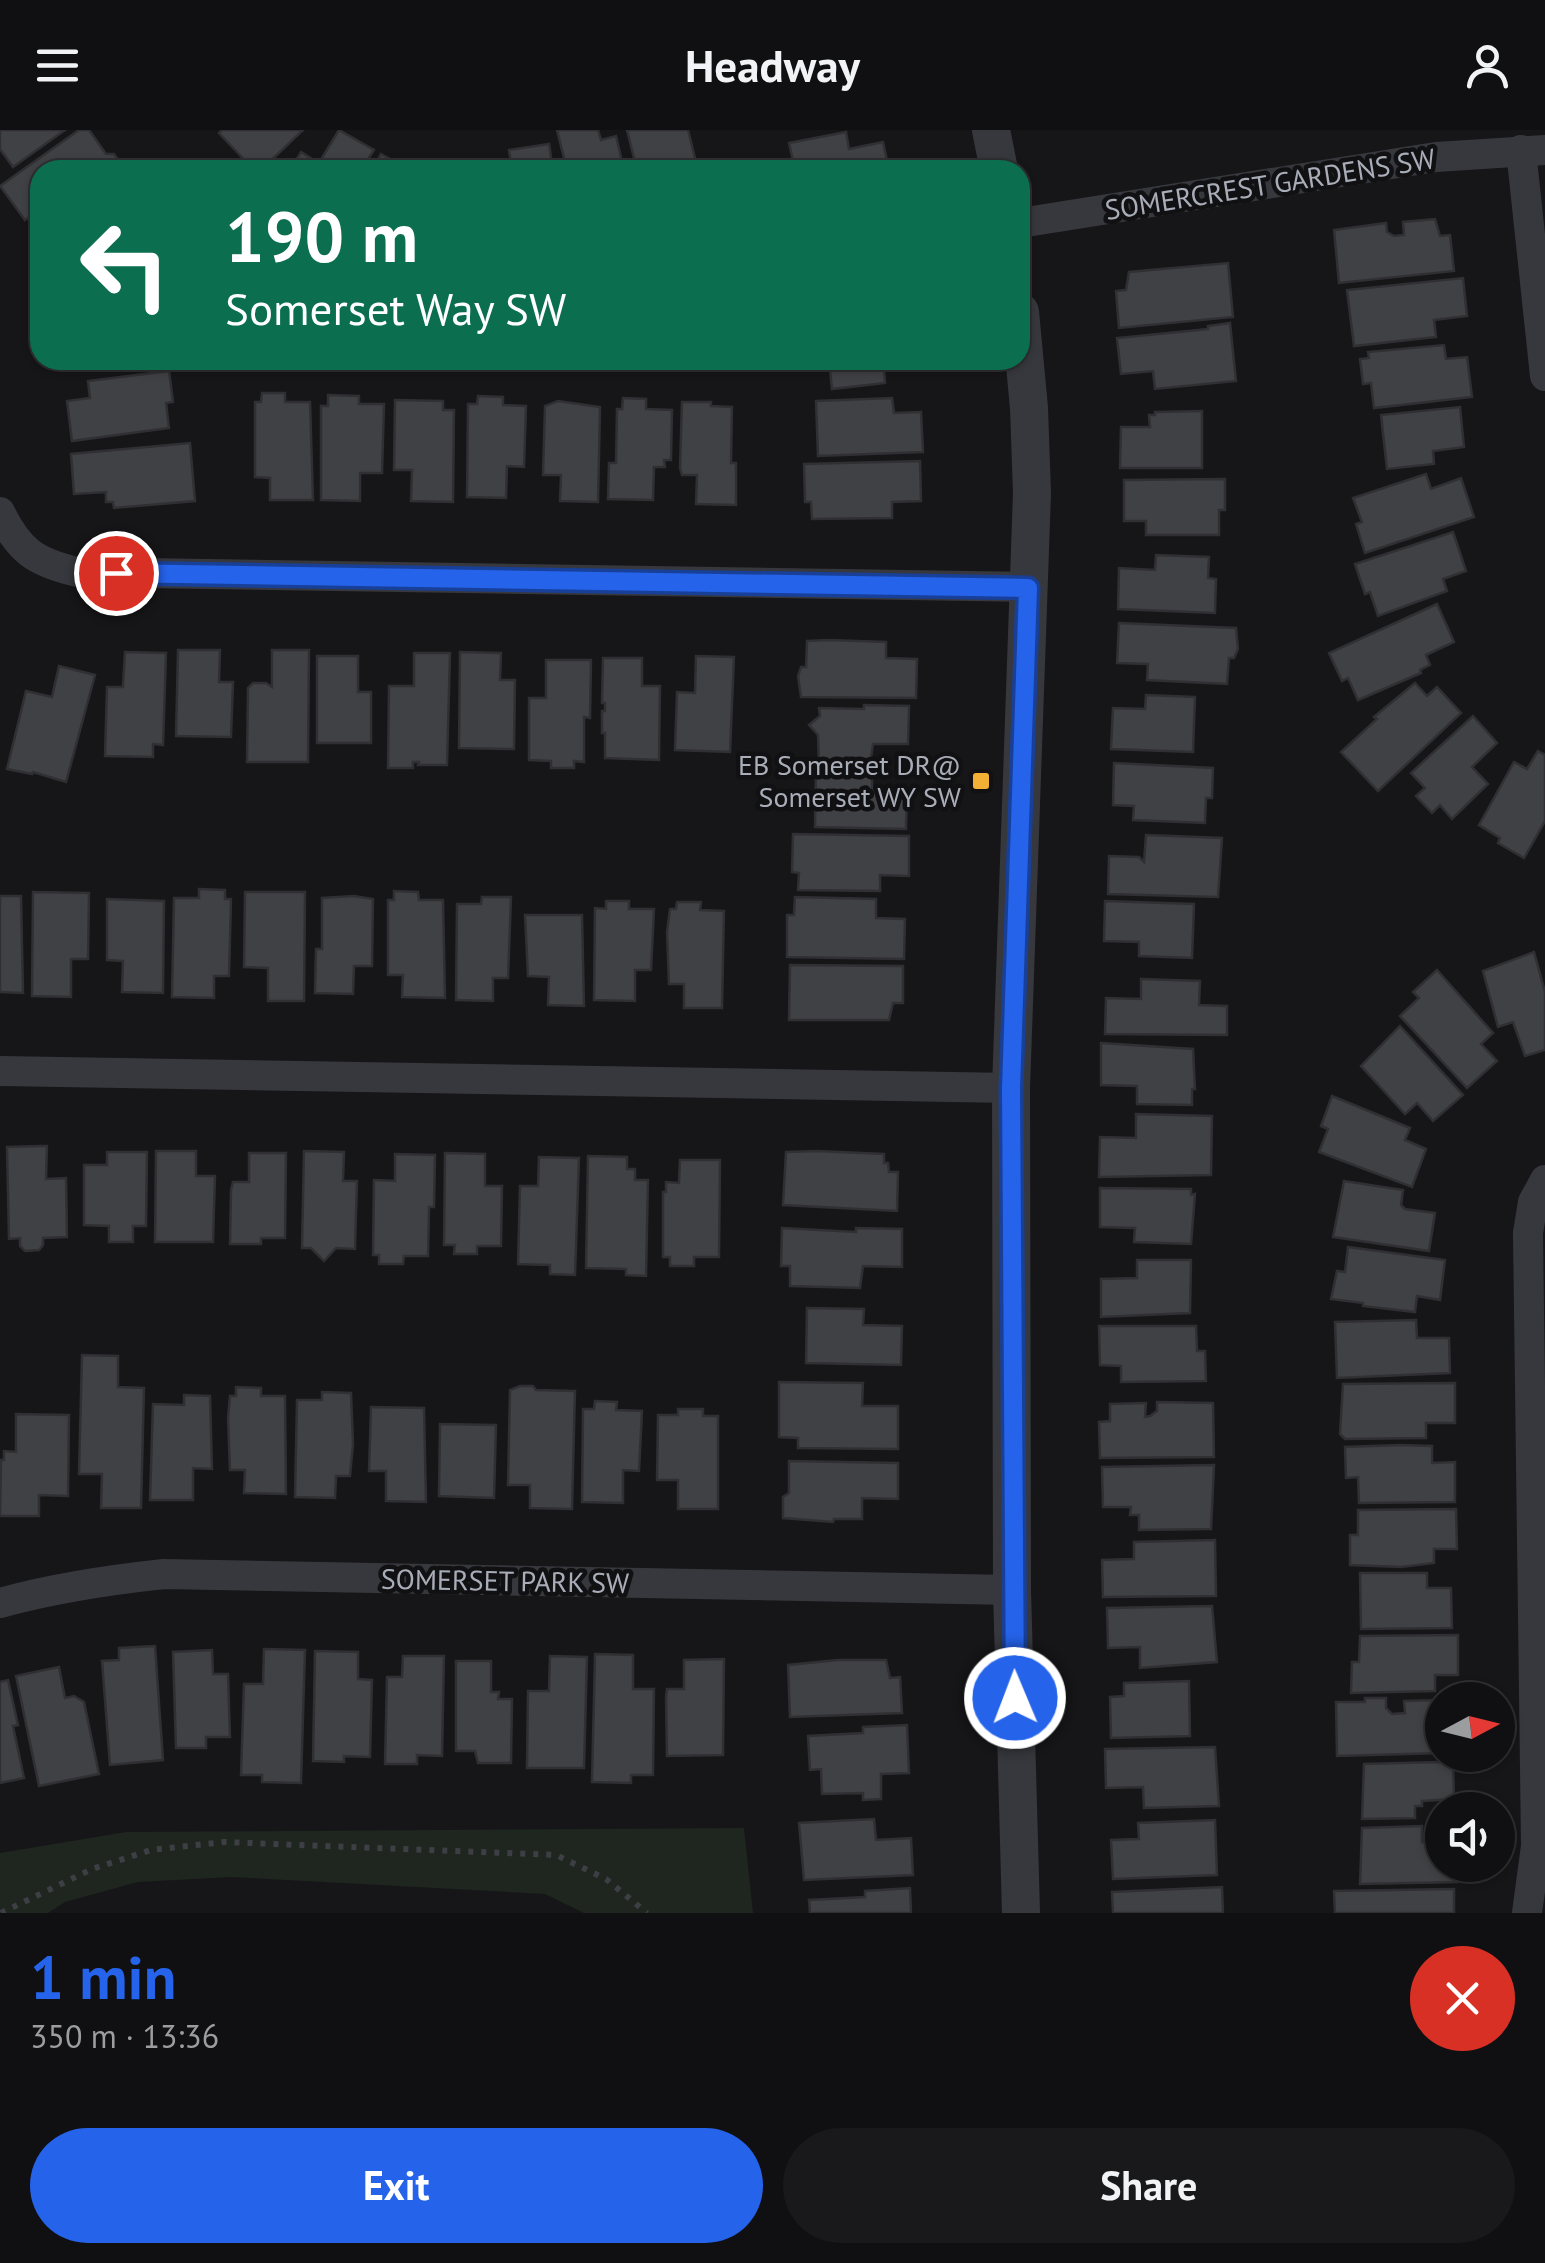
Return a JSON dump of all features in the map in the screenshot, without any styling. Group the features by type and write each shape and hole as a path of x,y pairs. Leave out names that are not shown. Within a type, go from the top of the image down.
{"street":[{"path":"990,130 997,160"},
{"name":"SOMERCREST GARDENS SW","path":"1030,221 1347,169 1533,150 1545,376"},
{"path":"1021,1913 1012,1590 1011,1088 1032,493 1025,370"},
{"path":"0,512 12,537 30,554 51,566 77,572 1028,588"},
{"path":"0,1071 1011,1088"},
{"path":"1527,1913 1536,1846 1528,1233 1533,1202 1545,1180"},
{"name":"SOMERSET PARK SW","path":"0,1603 44,1590 164,1574 1012,1590"}],"path":[{"path":"1,1913 121,1859 183,1844 224,1842 556,1855 606,1879 647,1913"}],"shaded area":[{"path":"744,1828 753,1913 584,1913 545,1894 231,1877 138,1882 65,1902 48,1913 0,1913 0,1853 126,1832"}],"building":[{"path":"0,130 65,130 13,167 0,149"},
{"path":"79,130 89,130 106,154 114,154 118,160 37,160"},
{"path":"303,130 272,160 245,160 219,133"},
{"path":"339,130 374,150 368,160 321,160"},
{"path":"557,130 598,130 601,140 616,136 622,160 564,160"},
{"path":"627,130 688,130 696,160 634,160"},
{"path":"846,132 849,149 883,142 887,160 793,160 789,143"},
{"path":"549,144 551,160 510,160 509,150"},
{"path":"301,152 314,160 296,160"},
{"path":"30,165 30,216 25,220 0,186"},
{"path":"1435,219 1440,236 1450,235 1454,271 1339,283 1334,230 1386,223 1387,232 1404,235 1403,222"},
{"path":"1228,263 1233,317 1119,328 1116,291 1126,290 1129,272"},
{"path":"1463,278 1467,316 1434,320 1436,337 1354,346 1347,290"},
{"path":"1230,323 1236,381 1155,389 1153,371 1121,374 1117,338 1208,329"},
{"path":"1444,345 1446,359 1467,357 1472,397 1374,408 1371,383 1363,384 1360,359 1369,358 1368,352"},
{"path":"830,370 884,370 885,383 832,389"},
{"path":"169,371 173,402 166,403 169,428 72,441 67,401 90,398 88,381"},
{"path":"262,393 285,393 285,402 310,402 313,500 270,500 270,478 255,477 255,402 261,402"},
{"path":"328,395 359,396 359,404 384,404 382,473 360,473 360,501 321,500 321,406 328,406"},
{"path":"478,396 503,397 503,405 526,406 524,467 507,466 506,498 467,497 468,404 477,404"},
{"path":"623,398 646,399 646,409 672,410 671,460 664,460 665,467 654,467 653,500 608,499 609,463 616,463 617,409 622,409"},
{"path":"892,398 894,413 921,412 923,452 818,456 816,401"},
{"path":"395,400 443,401 443,410 454,410 453,502 411,501 412,470 394,470"},
{"path":"558,401 600,407 598,502 560,501 561,475 543,475 545,406"},
{"path":"682,402 732,407 731,463 736,463 736,505 696,504 697,475 682,475 680,468"},
{"path":"1460,407 1464,447 1433,451 1434,464 1387,469 1381,415"},
{"path":"1202,411 1202,468 1120,468 1121,427 1150,427 1149,415 1155,412"},
{"path":"190,443 195,501 114,508 113,502 106,502 106,492 74,494 71,454"},
{"path":"920,461 921,501 892,502 892,518 812,519 811,502 805,502 804,464"},
{"path":"1426,474 1431,489 1461,478 1474,517 1365,553 1356,524 1362,522 1353,498"},
{"path":"1225,479 1225,510 1219,510 1219,535 1146,535 1146,521 1124,521 1124,480"},
{"path":"1453,532 1466,571 1443,579 1447,591 1378,616 1355,564"},
{"path":"1156,555 1209,557 1208,578 1216,579 1215,613 1118,609 1119,568 1155,570"},
{"path":"1437,604 1454,642 1426,655 1430,665 1421,673 1358,700 1348,678 1342,681 1329,653"},
{"path":"1119,623 1236,628 1238,649 1234,658 1229,658 1227,684 1147,680 1148,664 1117,663"},
{"path":"807,641 886,642 886,658 917,659 916,698 801,697 798,676 801,667 806,667"},
{"path":"178,650 220,650 219,682 233,682 231,737 176,736"},
{"path":"272,650 309,650 308,762 247,762 248,688 253,683 272,687"},
{"path":"125,652 166,653 163,745 153,744 153,757 105,756 107,687 123,687"},
{"path":"460,652 501,653 500,680 515,680 514,749 459,748"},
{"path":"414,653 450,653 447,765 413,762 413,768 388,768 389,686 414,686"},
{"path":"317,656 358,656 358,692 371,692 371,743 317,743"},
{"path":"696,656 734,657 730,752 675,750 677,692 695,693"},
{"path":"603,658 642,658 642,686 660,686 659,760 605,758"},
{"path":"546,660 591,660 590,718 584,717 584,762 574,761 574,768 551,768 551,761 529,760 529,698 546,698"},
{"path":"59,666 95,675 66,782 7,769 26,691 52,697"},
{"path":"1415,683 1427,696 1437,687 1461,713 1378,791 1341,752 1377,719 1374,717"},
{"path":"1146,695 1195,697 1193,752 1111,749 1113,708 1145,709"},
{"path":"864,705 909,706 908,744 873,744 870,764 819,763 818,735 809,725 820,716 819,708 864,709"},
{"path":"1473,716 1497,743 1472,767 1488,784 1452,819 1440,805 1432,813 1416,796 1425,788 1411,773"},
{"path":"1538,751 1545,755 1545,821 1524,858 1498,843 1500,838 1479,825 1514,762 1527,769"},
{"path":"1114,763 1213,768 1212,798 1206,798 1205,823 1133,820 1134,806 1113,805"},
{"path":"816,771 872,772 872,789 907,789 906,829 815,827"},
{"path":"793,834 909,836 909,876 880,875 880,891 798,890 799,873 792,872"},
{"path":"1146,835 1222,838 1218,897 1108,894 1109,856 1139,857 1144,862"},
{"path":"199,889 225,890 225,899 231,899 229,976 214,976 214,998 172,997 174,898 199,898"},
{"path":"394,891 418,892 419,900 443,900 445,998 402,997 403,975 388,975 388,900 394,900"},
{"path":"33,892 89,893 88,959 71,959 71,997 32,996"},
{"path":"245,892 305,892 304,1001 268,1001 268,968 244,967"},
{"path":"0,896 21,896 23,993 0,992"},
{"path":"482,897 511,897 508,978 493,978 493,1001 456,1000 457,904 481,904"},
{"path":"795,897 876,899 876,918 905,919 904,959 787,957 787,915 794,915"},
{"path":"322,898 373,899 372,966 354,966 353,994 315,993 316,949 322,949"},
{"path":"107,899 164,901 163,993 122,992 123,961 107,960"},
{"path":"606,901 629,901 629,909 654,909 651,970 635,970 635,1001 594,1000 595,908 606,909"},
{"path":"1105,901 1194,904 1192,958 1139,956 1139,942 1104,941"},
{"path":"677,902 701,902 700,910 724,911 722,1008 684,1008 684,984 669,984 667,932 670,909 676,909"},
{"path":"525,915 582,915 584,1006 548,1005 549,977 528,976"},
{"path":"1534,952 1545,992 1545,1050 1525,1056 1513,1022 1498,1027 1483,971"},
{"path":"790,965 903,966 903,1003 893,1003 889,1020 789,1020"},
{"path":"1437,970 1493,1033 1481,1044 1497,1061 1467,1088 1400,1016 1419,998 1413,992"},
{"path":"1141,979 1200,981 1199,1005 1227,1006 1227,1035 1105,1034 1106,998 1141,999"},
{"path":"1400,1026 1463,1095 1433,1121 1417,1103 1405,1114 1361,1066"},
{"path":"1101,1043 1193,1049 1192,1105 1137,1104 1137,1086 1101,1085"},
{"path":"1332,1096 1410,1128 1405,1140 1426,1149 1412,1187 1319,1152 1328,1129 1321,1126"},
{"path":"1136,1114 1212,1116 1211,1175 1099,1177 1100,1137 1136,1138"},
{"path":"47,1146 46,1179 66,1178 67,1237 43,1238 39,1250 25,1251 20,1238 9,1239 7,1147"},
{"path":"156,1151 196,1151 196,1176 215,1176 213,1242 155,1242"},
{"path":"304,1151 344,1152 343,1181 357,1181 355,1249 336,1248 324,1261 311,1248 302,1248"},
{"path":"107,1152 147,1152 146,1226 133,1226 133,1242 109,1242 109,1226 84,1225 84,1165 107,1165"},
{"path":"786,1152 884,1154 889,1172 898,1172 897,1211 783,1205"},
{"path":"249,1153 286,1153 285,1238 261,1238 261,1244 230,1244 231,1190 233,1182 249,1182"},
{"path":"445,1153 485,1154 485,1186 502,1186 501,1246 477,1246 477,1254 454,1254 455,1245 444,1245"},
{"path":"395,1154 435,1155 428,1256 404,1256 403,1264 379,1264 379,1255 373,1255 374,1180 395,1181"},
{"path":"588,1156 627,1157 627,1169 635,1169 635,1180 648,1180 646,1276 626,1275 626,1269 586,1268"},
{"path":"539,1157 579,1158 575,1275 550,1274 550,1265 518,1264 520,1186 538,1186"},
{"path":"680,1160 720,1160 719,1257 694,1257 694,1266 670,1266 670,1257 663,1257 663,1192 666,1182 679,1183"},
{"path":"1344,1181 1403,1190 1401,1205 1405,1209 1435,1213 1429,1251 1333,1237"},
{"path":"1100,1188 1191,1189 1191,1195 1195,1194 1191,1244 1134,1242 1135,1228 1100,1227"},
{"path":"782,1228 856,1232 856,1228 902,1229 902,1267 863,1266 860,1288 790,1286 790,1266 781,1266"},
{"path":"1348,1247 1445,1260 1440,1300 1417,1296 1415,1312 1331,1299 1337,1271 1345,1272"},
{"path":"1137,1260 1191,1260 1190,1313 1101,1317 1101,1279 1137,1278"},
{"path":"807,1308 864,1309 863,1325 902,1326 901,1365 806,1363"},
{"path":"1416,1320 1417,1338 1449,1338 1450,1373 1337,1378 1335,1322"},
{"path":"1099,1326 1196,1326 1197,1351 1205,1351 1206,1381 1121,1382 1121,1366 1100,1365"},
{"path":"82,1355 118,1356 118,1387 144,1388 141,1508 101,1508 102,1474 79,1474"},
{"path":"779,1382 863,1383 862,1406 898,1406 898,1449 798,1448 798,1438 779,1437"},
{"path":"1455,1383 1455,1423 1426,1423 1426,1438 1345,1439 1340,1434 1343,1384"},
{"path":"520,1386 575,1391 572,1509 530,1508 530,1485 508,1485 510,1390"},
{"path":"236,1387 261,1388 261,1396 285,1396 286,1494 244,1493 245,1470 230,1470 228,1418 230,1396 236,1396"},
{"path":"322,1392 351,1393 350,1476 336,1476 335,1498 295,1497 297,1400 322,1400"},
{"path":"184,1395 210,1396 212,1469 193,1468 193,1500 150,1500 153,1404 184,1405"},
{"path":"595,1401 617,1402 616,1410 642,1411 639,1471 623,1470 623,1503 582,1502 583,1409 594,1409"},
{"path":"1157,1402 1213,1403 1214,1457 1100,1458 1099,1422 1110,1421 1110,1404 1146,1403 1145,1417 1157,1411"},
{"path":"371,1407 424,1408 426,1502 386,1501 386,1471 369,1471"},
{"path":"678,1409 703,1409 703,1416 718,1416 718,1509 678,1509 678,1480 657,1480 658,1415 678,1415"},
{"path":"16,1414 69,1415 68,1496 39,1495 39,1516 0,1516 1,1460 4,1451 16,1452"},
{"path":"440,1424 496,1425 494,1498 439,1496"},
{"path":"1432,1446 1432,1463 1455,1462 1455,1502 1359,1503 1358,1477 1346,1478 1345,1447"},
{"path":"789,1461 898,1463 898,1499 862,1498 862,1519 833,1522 783,1518 783,1497 789,1493"},
{"path":"1214,1465 1211,1529 1139,1530 1139,1515 1130,1515 1131,1507 1103,1507 1102,1467"},
{"path":"1456,1509 1457,1549 1434,1549 1434,1563 1401,1567 1350,1565 1350,1535 1358,1535 1358,1510"},
{"path":"1215,1540 1216,1596 1103,1597 1102,1560 1134,1559 1134,1542"},
{"path":"1360,1573 1427,1573 1427,1588 1451,1588 1452,1628 1361,1629"},
{"path":"1212,1606 1217,1662 1140,1668 1140,1647 1108,1648 1107,1608"},
{"path":"1458,1635 1458,1675 1435,1675 1435,1682 1425,1682 1425,1691 1351,1693 1352,1662 1359,1662 1360,1636"},
{"path":"155,1646 163,1760 110,1765 102,1661 119,1660 119,1648"},
{"path":"264,1649 305,1650 301,1783 262,1782 262,1775 241,1775 244,1684 263,1684"},
{"path":"212,1650 213,1674 228,1674 230,1737 206,1737 206,1748 176,1748 173,1652"},
{"path":"315,1651 358,1652 358,1679 372,1680 370,1757 344,1756 344,1762 313,1761"},
{"path":"595,1654 633,1655 633,1689 654,1689 653,1775 631,1775 631,1783 592,1782"},
{"path":"403,1656 444,1656 442,1756 417,1755 417,1764 385,1764 387,1677 402,1677"},
{"path":"550,1656 587,1657 584,1768 527,1768 528,1691 549,1691"},
{"path":"724,1659 723,1755 667,1756 667,1689 684,1689 684,1660"},
{"path":"886,1660 890,1678 900,1677 902,1713 790,1717 788,1665"},
{"path":"456,1661 491,1661 491,1692 499,1692 498,1699 512,1699 511,1763 478,1763 475,1751 456,1751"},
{"path":"59,1667 65,1698 74,1696 84,1702 99,1774 39,1786 16,1676"},
{"path":"8,1680 24,1778 0,1783 0,1682"},
{"path":"1189,1681 1190,1736 1111,1738 1110,1697 1124,1696 1124,1683"},
{"path":"1365,1698 1386,1698 1386,1708 1392,1714 1405,1713 1404,1701 1425,1700 1425,1753 1337,1756 1336,1702 1365,1702"},
{"path":"907,1725 909,1773 881,1774 881,1799 863,1800 863,1793 822,1794 821,1769 810,1770 808,1736 863,1733 863,1727"},
{"path":"1215,1747 1219,1806 1144,1808 1143,1787 1106,1788 1105,1749"},
{"path":"1425,1762 1425,1772 1453,1772 1454,1792 1425,1792 1422,1806 1415,1806 1415,1818 1362,1819 1364,1764"},
{"path":"874,1819 876,1840 911,1838 913,1875 804,1880 799,1823"},
{"path":"1215,1820 1217,1875 1113,1879 1111,1840 1139,1839 1138,1823"},
{"path":"1422,1826 1425,1882 1457,1882 1360,1884 1362,1828"},
{"path":"1222,1887 1223,1913 1113,1913 1112,1892"},
{"path":"910,1888 911,1913 810,1913 809,1900 865,1897 865,1891"},
{"path":"1454,1889 1454,1913 1335,1913 1334,1891"}],"place":[{"name":"EB Somerset DR@ Somerset WY SW","path":"981,781"}],"route":[{"path":"116,573 1028,588 1011,1088 1015,1698"}]}
